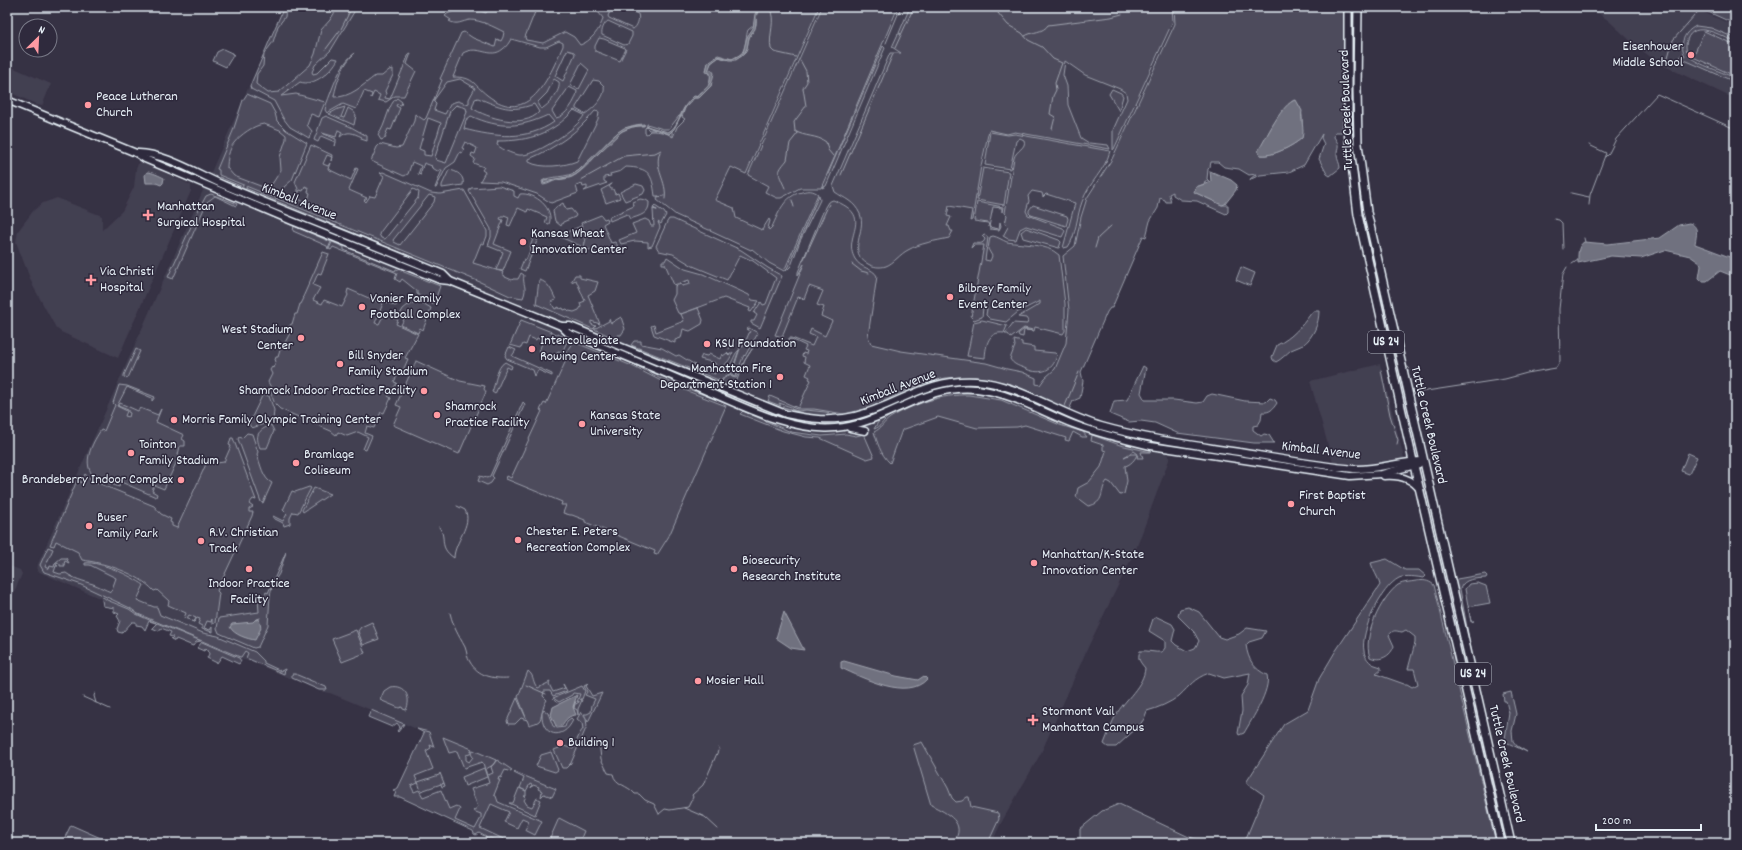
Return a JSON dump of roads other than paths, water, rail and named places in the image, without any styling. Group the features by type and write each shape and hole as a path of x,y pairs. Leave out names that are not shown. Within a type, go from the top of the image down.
{"highway":[{"name":"Tuttle Creek Boulevard","path":"1348,7 1348,131 1354,188 1365,252 1501,843"},
{"name":"Tuttle Creek Boulevard","path":"1358,7 1356,89 1358,144 1363,186 1375,250 1511,843"}],"main road":[{"name":"Kimball Avenue","path":"7,100 136,153 145,159 292,221 440,280 450,281 561,326 568,332 779,420 813,428 845,427 872,420 922,396 939,391 975,389 996,392 1088,430 1135,443 1331,474 1370,475 1423,462"},
{"name":"Kimball Avenue","path":"561,326 570,326 780,412 806,419 835,420 855,417 928,386 948,382 975,381 990,383 1010,389 1100,426 1183,443 1341,468 1375,468 1413,464"},
{"path":"1046,413 1071,419 1096,428 1100,428 1100,426"},
{"path":"845,427 865,431"},
{"path":"1370,475 1394,476 1407,479 1413,482 1420,490"}],"water":[{"path":"769,7 762,9 757,13 755,29 749,37 744,54 736,60 729,60 719,57 711,63 708,71 712,70 714,73 711,86 699,98 694,98 685,108 680,118 687,103 694,96 698,97 710,83 710,73 706,72 708,62 717,56 732,59 743,53 747,37 753,28 755,14 758,9"},
{"path":"1296,100 1302,111 1302,138 1282,150 1270,154 1260,155 1258,151 1280,114 1285,107"},
{"path":"676,124 674,129 669,134 646,126 668,132"},
{"path":"645,125 632,127 622,131 577,174 544,184 543,181 567,177 578,171 618,132 624,128"},
{"path":"1210,171 1231,180 1237,185 1236,190 1225,204 1222,205 1194,192 1196,187 1211,182"},
{"path":"147,172 154,173 164,178 163,183 161,185 156,183 146,183 145,175"},
{"path":"1689,223 1695,226 1696,229 1695,244 1735,259 1735,277 1720,271 1707,281 1702,281 1699,278 1700,263 1690,256 1665,250 1641,258 1611,256 1578,263 1579,249 1584,242 1607,244 1660,238 1679,225"},
{"path":"784,612 804,650 791,648 776,638"},
{"path":"256,619 259,619 261,628 255,640 245,638 232,630 230,627 232,624 253,622"},
{"path":"844,661 896,676 918,680 924,676 927,679 919,685 909,688 885,686 841,668 841,662"},
{"path":"577,695 573,707 576,715 568,718 562,726 556,726 551,715 553,707"}],"waterway":[{"path":"326,49 341,29 352,7"},
{"path":"769,7 772,17 771,49 774,52 796,57"},
{"path":"886,43 901,7"},
{"path":"895,48 914,7"},
{"path":"998,7 998,13 1008,25 1022,33 1028,40 1042,47 1053,59 1062,63 1055,83 1056,90 1053,96 1050,114 1055,117 1052,129"},
{"path":"1666,64 1673,40 1702,7"},
{"path":"1025,36 1041,31 1048,25 1111,17 1122,14"},
{"path":"841,175 893,54"},
{"path":"800,60 806,71 807,82 803,88 806,106 794,122 795,131 819,138 826,142 828,150 833,156"},
{"path":"1605,157 1609,153 1616,139 1657,94 1735,129"},
{"path":"672,131 672,136"},
{"path":"785,188 779,173 787,160 790,143 798,133"},
{"path":"1589,145 1606,153 1590,195 1589,205"},
{"path":"581,180 624,156 655,153 661,150"},
{"path":"660,152 658,164 664,186 665,199"},
{"path":"1571,193 1589,197"},
{"path":"657,197 664,196"},
{"path":"792,200 794,207"},
{"path":"803,261 829,204"},
{"path":"653,209 657,210"},
{"path":"1554,219 1559,220 1562,223 1563,249"},
{"path":"1095,248 1098,238 1111,226"},
{"path":"1584,238 1585,242"},
{"path":"1572,264 1578,260"},
{"path":"852,264 861,271 869,273"},
{"path":"1420,392 1505,379 1527,373 1556,368 1560,361 1559,309 1563,274 1567,267"},
{"path":"729,349 732,343"},
{"path":"1408,367 1414,373 1422,392"},
{"path":"1381,370 1390,415 1398,440 1397,444"},
{"path":"1065,406 1079,372"},
{"path":"439,527 442,531 444,546 449,554 454,558 457,546 467,522 465,510 457,506"},
{"path":"450,613 465,647 468,659 473,667 486,676 508,678"},
{"path":"256,620 260,618"},
{"path":"526,685 546,694"},
{"path":"95,693 94,696 96,703"},
{"path":"83,697 110,709"},
{"path":"599,741 601,759 608,773 613,774 614,778 619,783 635,794 639,794 645,800 654,804 659,814"},
{"path":"706,779 718,751"},
{"path":"659,814 665,809 670,810 688,807 693,797 692,795 703,785 705,780"},
{"path":"684,808 705,817 718,829"}],"place":[{"name":"Eisenhower Middle School","path":"1691,55"},
{"name":"Peace Lutheran Church","path":"88,105"},
{"name":"Manhattan Surgical Hospital","path":"148,215"},
{"name":"Kansas Wheat Innovation Center","path":"523,242"},
{"name":"Via Christi Hospital","path":"91,280"},
{"name":"Bilbrey Family Event Center","path":"950,297"},
{"name":"Vanier Family Football Complex","path":"362,307"},
{"name":"West Stadium Center","path":"301,338"},
{"name":"KSU Foundation","path":"707,344"},
{"name":"Intercollegiate Rowing Center","path":"532,349"},
{"name":"Bill Snyder Family Stadium","path":"340,364"},
{"name":"Manhattan Fire Department Station 1","path":"780,377"},
{"name":"Shamrock Indoor Practice Facility","path":"424,391"},
{"name":"Shamrock Practice Facility","path":"437,415"},
{"name":"Morris Family Olympic Training Center","path":"174,420"},
{"name":"Kansas State University","path":"582,424"},
{"name":"Tointon Family Stadium","path":"131,453"},
{"name":"Bramlage Coliseum","path":"296,463"},
{"name":"Brandeberry Indoor Complex","path":"181,480"},
{"name":"First Baptist Church","path":"1291,504"},
{"name":"Buser Family Park","path":"89,526"},
{"name":"Chester E. Peters Recreation Complex","path":"518,540"},
{"name":"R.V. Christian Track","path":"201,541"},
{"name":"Manhattan/K-State Innovation Center","path":"1034,563"},
{"name":"Indoor Practice Facility","path":"249,569"},
{"name":"Biosecurity Research Institute","path":"734,569"},
{"name":"Mosier Hall","path":"698,681"},
{"name":"Stormont Vail Manhattan Campus","path":"1033,720"},
{"name":"Building 1","path":"560,743"}]}
